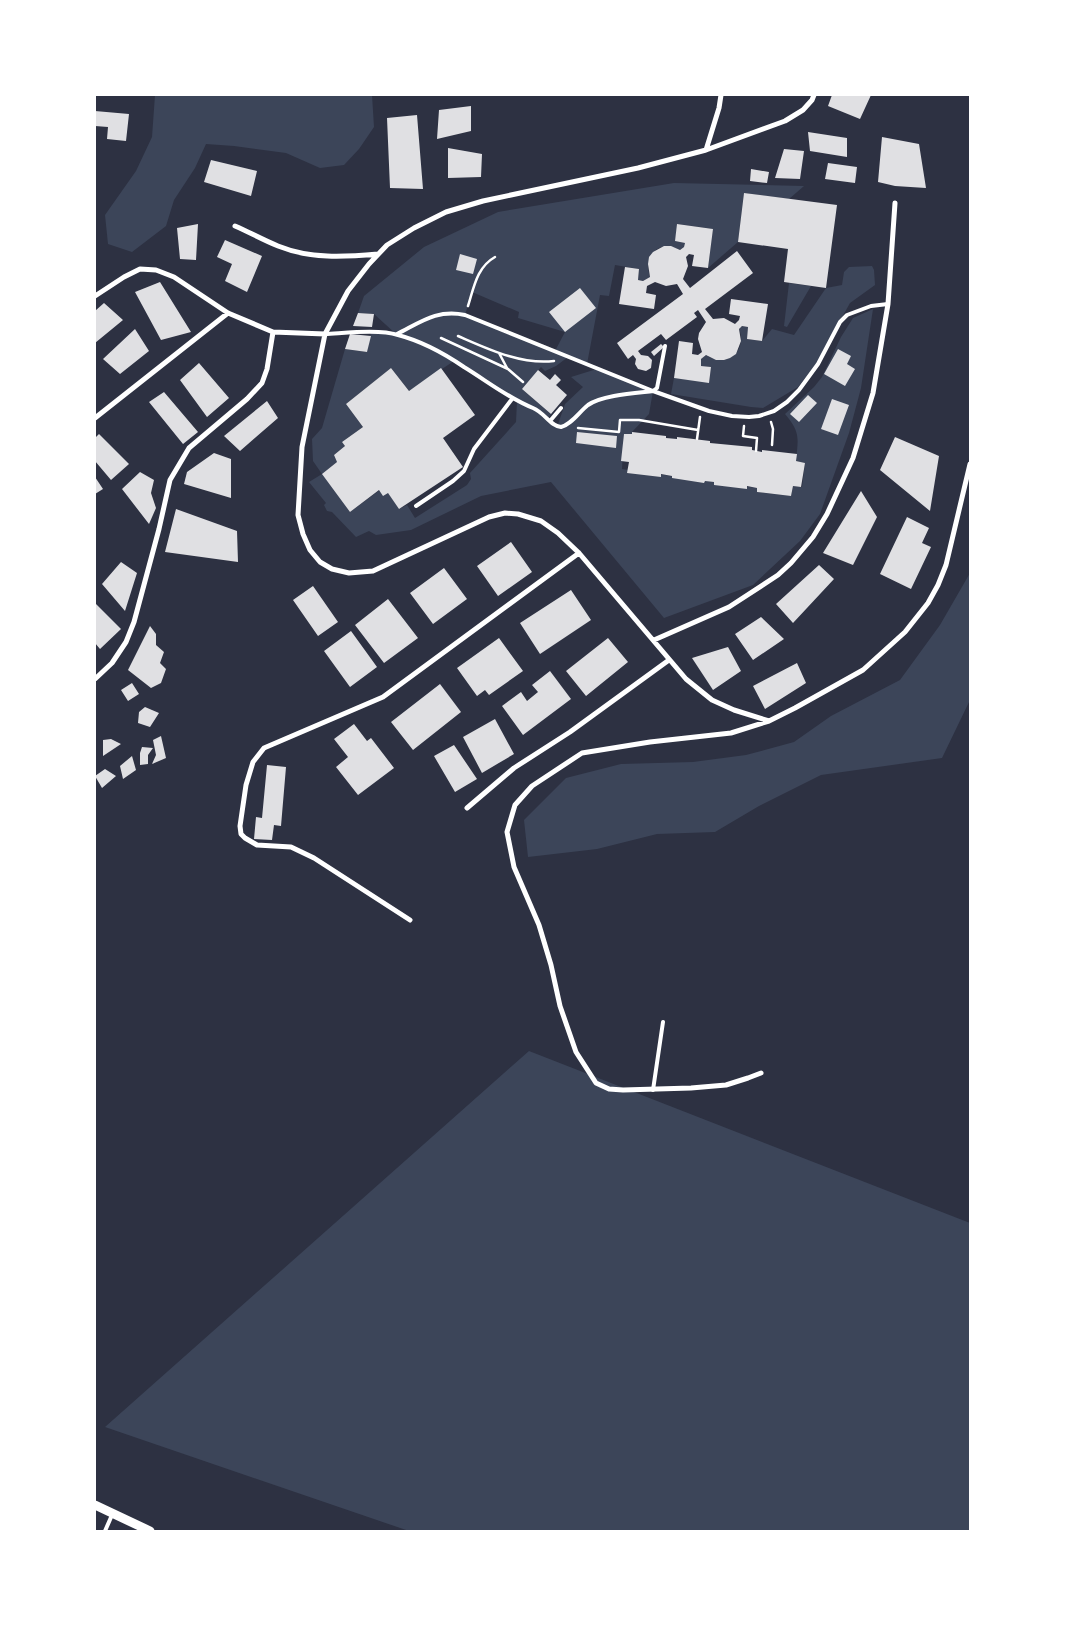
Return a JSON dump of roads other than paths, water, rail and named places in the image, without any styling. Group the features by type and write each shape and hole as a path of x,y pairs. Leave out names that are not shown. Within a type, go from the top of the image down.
{"street":[{"path":"706,150 721,95"},
{"path":"769,721 734,710 712,700 686,679 579,553 558,533 541,521 518,514 505,513 489,518 373,571 349,573 332,569 320,562 310,550 298,514 302,447 325,334 348,291 387,245 414,228 446,212 483,201 638,168 706,150 785,121 803,110 814,95"},
{"path":"654,640 736,603 778,575 813,537 853,458 873,393 888,304 895,202"},
{"path":"235,226 278,246 301,253 348,257 378,254"},
{"path":"95,296 140,269 156,270 174,277 228,313 273,332 325,334"},
{"path":"95,418 228,313"},
{"path":"95,679 112,663 126,642 131,629 159,529 170,480 189,448 248,399 262,382 267,369 273,332"},
{"path":"760,1073 726,1085 692,1088 653,1090 609,1089 596,1083 576,1052 560,1006 551,965 539,925 514,867 507,832 515,805 532,786 582,753 731,732 769,721 863,670 905,632 928,603 938,586 946,565 970,464"},
{"path":"410,920 314,858 292,847 257,845 241,834 240,826 246,786 253,762 264,748 383,697 579,553"},
{"path":"467,808 514,768 570,732 669,660"},
{"path":"95,1505 150,1531"}],"lane":[{"path":"397,334 442,313 465,315 653,391 701,408 732,416 745,417 759,416 774,411 799,390 818,364 840,322 846,315 872,306 888,304"},
{"path":"325,334 370,332 397,334 430,347 512,399 539,411 557,427 565,426 589,404 613,396 653,391 657,388 664,346"},
{"path":"416,506 453,481 464,471 474,449 512,399"},
{"path":"550,421 560,408"},
{"path":"653,1090 663,1022"},
{"path":"105,1531 112,1513"}]}
